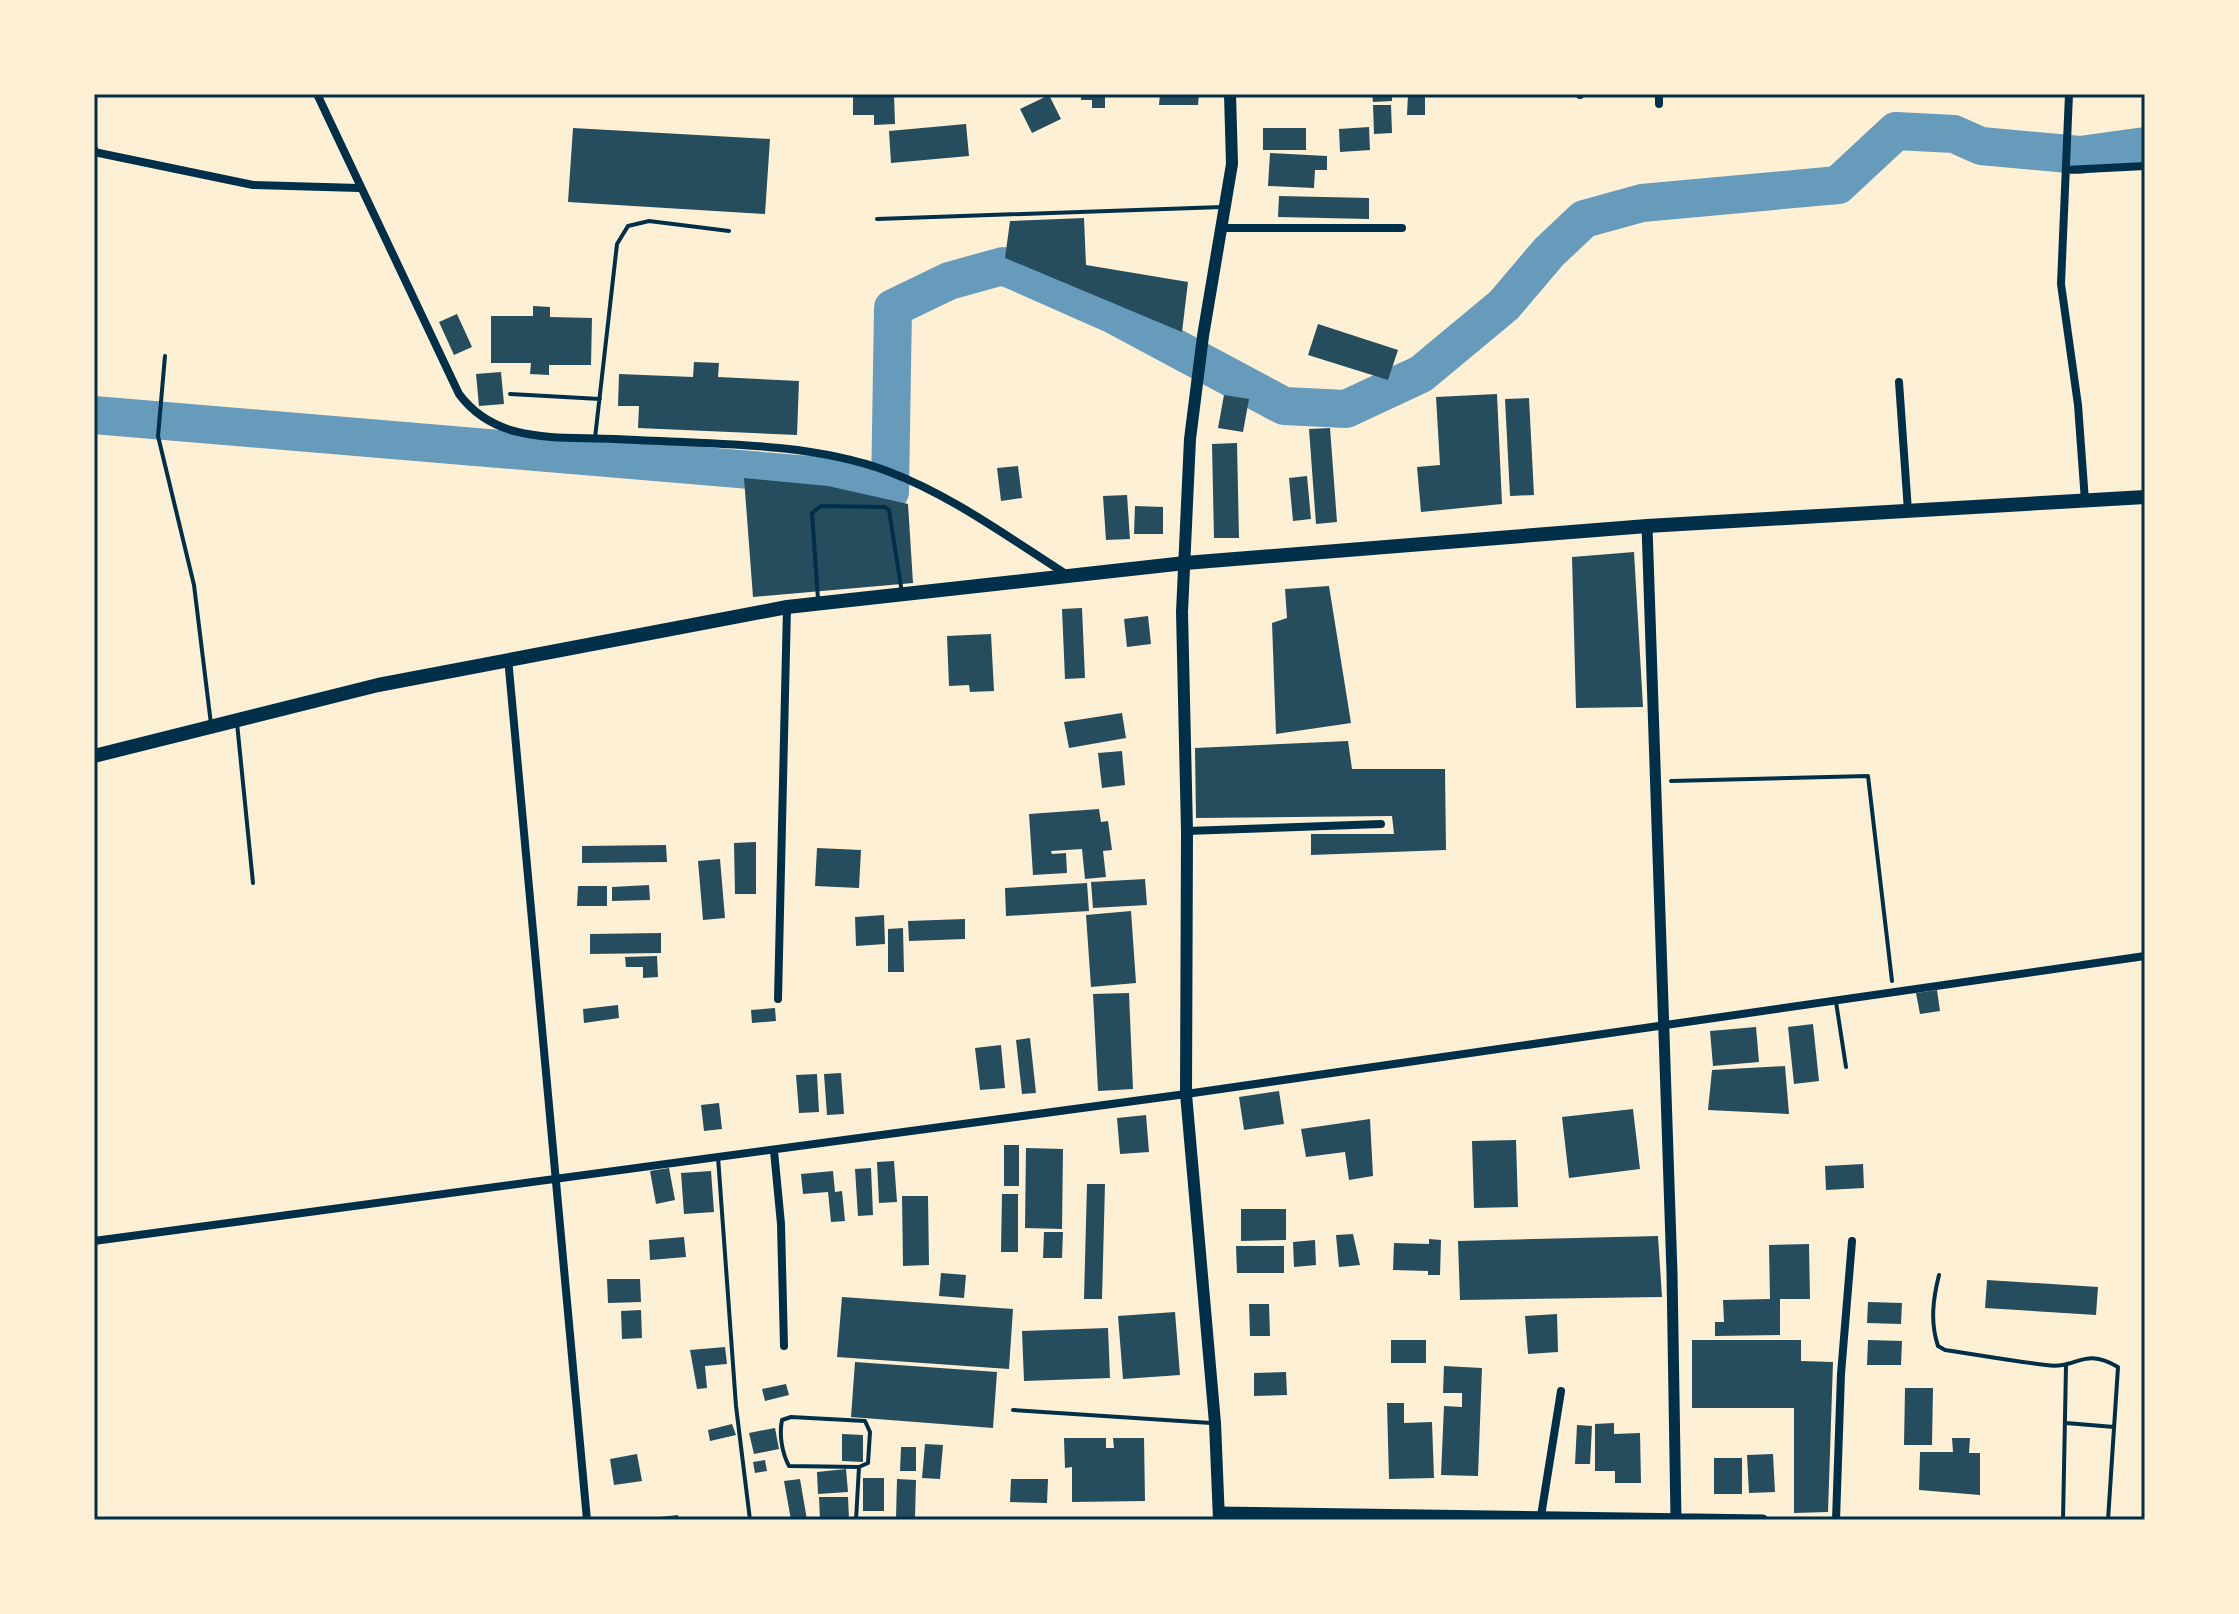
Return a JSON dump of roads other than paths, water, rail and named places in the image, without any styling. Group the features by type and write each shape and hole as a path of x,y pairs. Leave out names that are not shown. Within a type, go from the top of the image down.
{"main road":[{"path":"1219,1516 1215,1423 1186,1094 1187,831 1182,612 1190,439 1203,336 1232,164 1230,94"},
{"path":"94,756 508,657 818,603 1185,563 1647,526 2145,497"}],"street":[{"path":"317,94 459,394 471,410 486,422 508,430 791,451 885,471 956,504 1068,575"},
{"path":"2069,94 2061,284 2078,405 2085,501"},
{"path":"94,151 253,185 359,188"},
{"path":"2065,174 2145,166"},
{"path":"1221,228 1402,228"},
{"path":"1899,382 1908,511"},
{"path":"1647,526 1676,1519"},
{"path":"778,999 787,607"},
{"path":"508,657 587,1520"},
{"path":"1187,831 1381,824"},
{"path":"94,1241 1186,1094 2145,956"},
{"path":"774,1151 781,1224 784,1346"},
{"path":"1836,1520 1841,1374 1852,1241"},
{"path":"1541,1516 1561,1391"},
{"path":"1219,1516 1763,1520"}],"lane":[{"path":"877,219 1225,207"},
{"path":"595,438 617,244 628,226 649,221 729,231"},
{"path":"165,356 158,436 194,585 211,727"},
{"path":"510,394 600,399"},
{"path":"818,603 812,513 821,506 884,507 889,510 902,595"},
{"path":"236,720 253,883"},
{"path":"1835,1000 1846,1067"},
{"path":"718,1157 736,1406 750,1520"},
{"path":"1939,1275 1933,1299 1938,1346 2066,1366 2077,1357 2103,1358 2118,1367 2108,1520"},
{"path":"2063,1520 2066,1366"},
{"path":"1013,1410 1215,1423"},
{"path":"810,1417 865,1421 870,1432 870,1456 865,1466 859,1467 789,1466 784,1454 782,1420 810,1417"},
{"path":"2066,1423 2114,1427"},
{"path":"856,1520 859,1467"}],"waterway":[{"path":"94,415 822,476 890,492 893,308 949,281 1003,266 1112,314 1284,406 1346,409 1421,374 1504,305 1549,252 1584,219 1642,203 1838,185 1896,131 1954,134 1981,146 2080,155 2145,146"}]}
